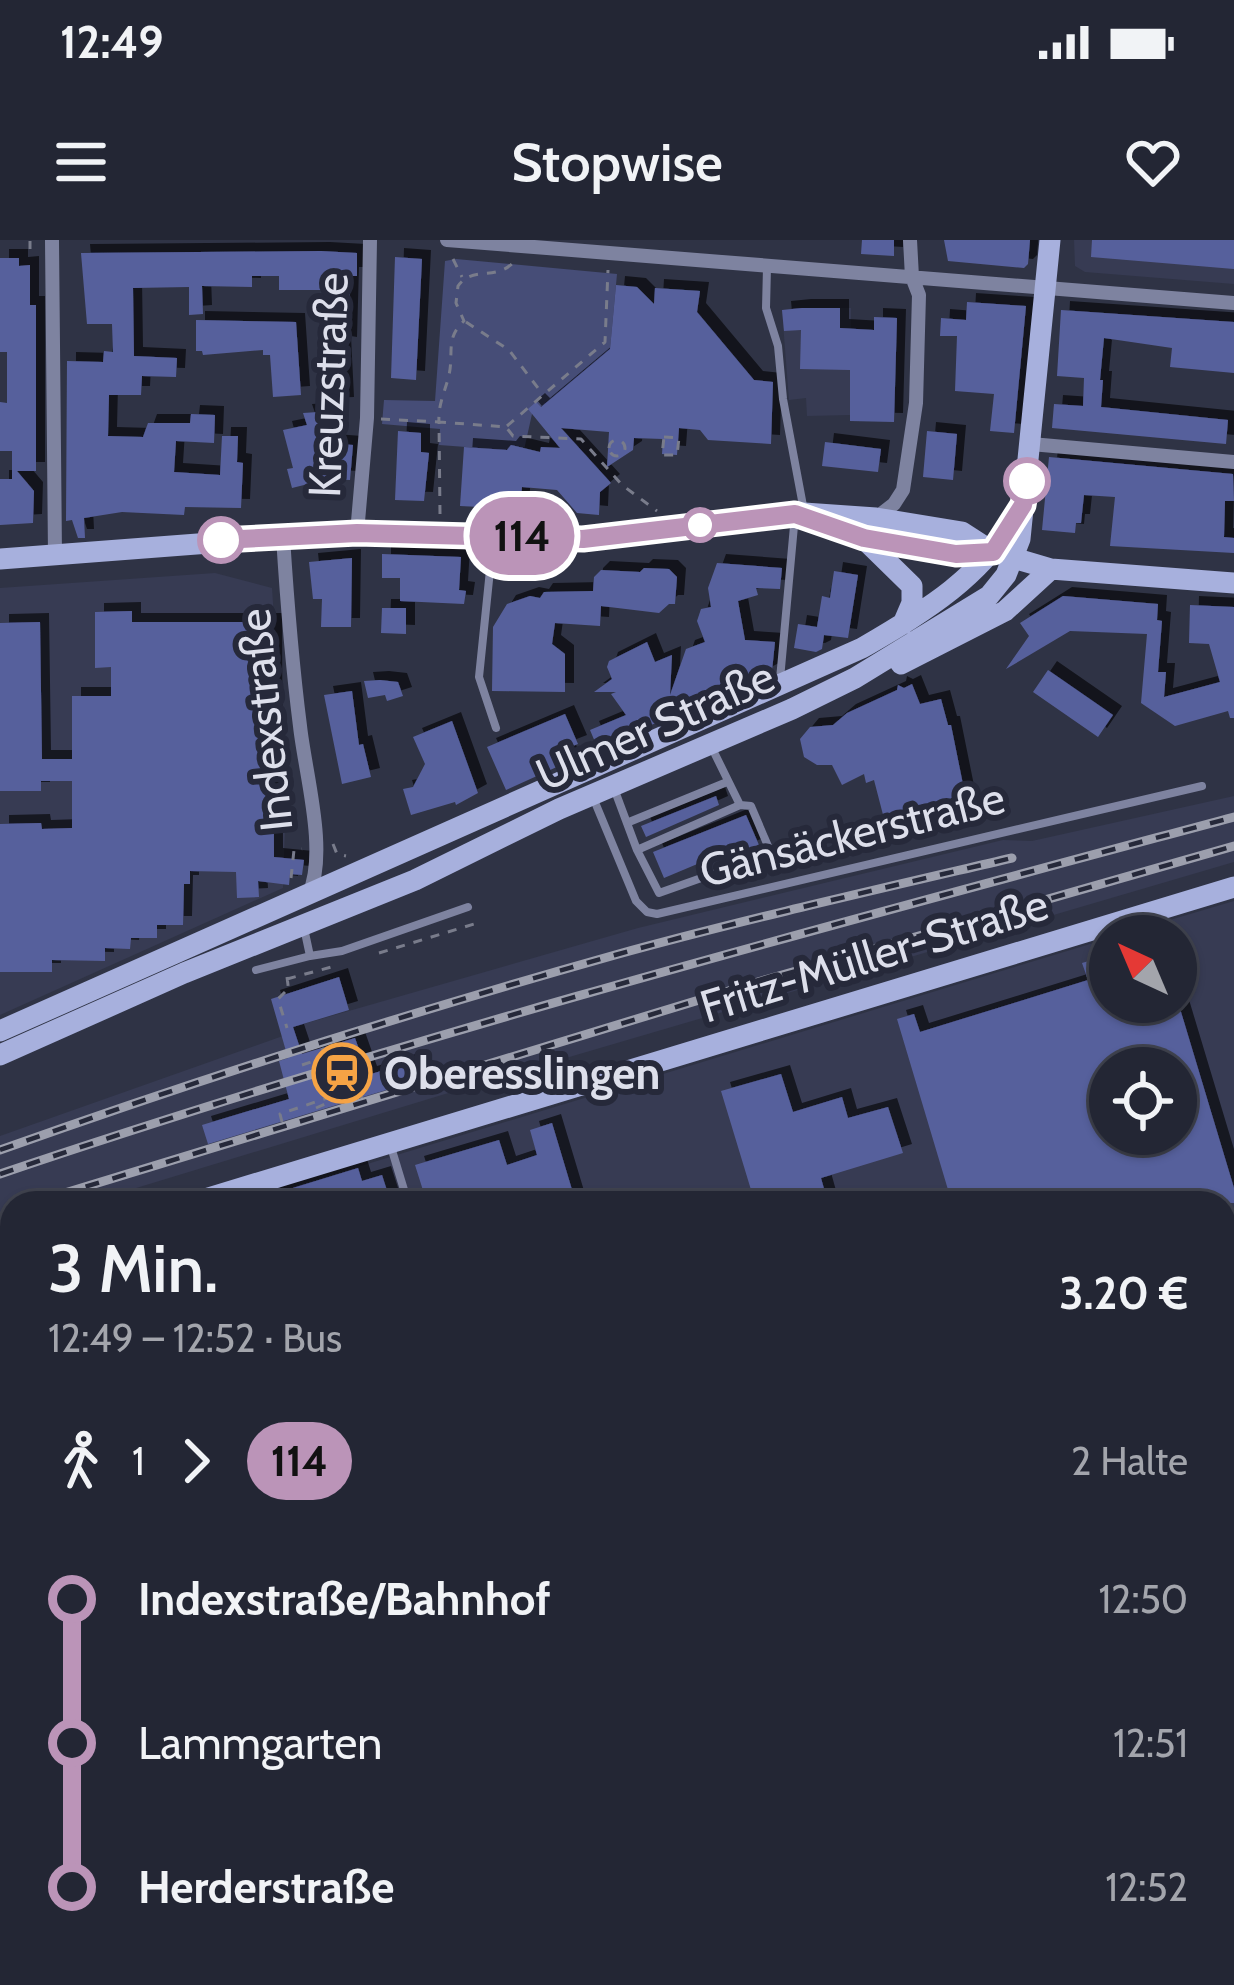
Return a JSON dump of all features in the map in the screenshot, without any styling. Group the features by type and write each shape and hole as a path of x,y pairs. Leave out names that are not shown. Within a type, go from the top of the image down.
{"main road":[{"path":"1003,556 1023,505 1049,240"},
{"path":"0,559 357,533 606,538 800,513 876,518 962,532 1003,556"},
{"path":"800,513 864,538 956,554 1003,556 1051,569 1234,584"},
{"path":"864,538 911,586 912,603 903,625"},
{"name":"Ulmer Straße","path":"3,1048 309,894 779,688 903,625 1003,556"},
{"name":"Ulmer Straße","path":"3,1048 415,880 602,789 855,678 989,596 1003,556"},
{"path":"855,678 903,663 964,634 1005,610 1051,569"},
{"name":"Ulmer Straße","path":"303,926 340,880"},
{"name":"Fritz-Müller-Straße","path":"230,1191 1234,887"}],"street":[{"path":"52,240 55,555"},
{"name":"Kreuzstraße","path":"357,533 367,418 370,240"},
{"path":"447,240 1234,302"},
{"path":"876,518 894,504 905,482 919,353 919,295 912,278 910,240"},
{"path":"1031,444 1234,462"},
{"name":"Indexstraße","path":"284,537 299,722 316,846 317,868 309,894"}],"lane":[{"path":"767,266 766,308 778,346 800,513 779,688"},
{"path":"494,536 479,677 496,728"},
{"path":"709,743 740,805"},
{"path":"629,822 727,782"},
{"name":"Gänsäckerstraße","path":"602,789 636,901 657,914 998,830 1202,786"},
{"path":"602,789 629,822 637,850 659,893 762,857 768,850 751,806 740,805 637,850"},
{"path":"256,970 342,950 468,908"},
{"path":"303,926 310,956"},
{"path":"389,1141 404,1191"}],"path":[{"path":"30,242 31,249"},
{"path":"367,418 506,427 605,342 610,254"},
{"path":"452,257 462,279 455,303 464,321 509,350 543,395"},
{"path":"462,279 497,275 514,262"},
{"path":"440,518 438,405 449,373 452,335 464,321"},
{"path":"506,427 513,436 581,439 622,485 659,512"},
{"path":"291,878 294,850 304,849"},
{"path":"330,952 333,967"},
{"path":"286,962 286,992 278,999 287,1028"},
{"path":"273,1008 280,1005"},
{"path":"302,1064 326,1059 322,1048"},
{"path":"333,1086 339,1105"},
{"path":"316,1108 359,1089 362,1098"},
{"path":"282,1122 280,1114 335,1095"}],"shaded area":[{"path":"1074,240 1234,240 1234,284 1085,272 1075,266"},
{"path":"445,261 617,274 610,349 532,414 524,450 511,445 507,450 439,445 440,429 382,424 384,400 435,401"},
{"path":"851,308 850,415 807,416 806,398 789,400 782,310"},
{"path":"215,573 272,588 286,795 283,888 0,1015 0,588"},
{"path":"1234,796 1234,862 126,1191 0,1191 0,1136 294,1032 293,1027 638,928 1003,840 1032,841"},
{"path":"1234,901 1234,1191 278,1191 1089,944 1089,1023 1197,1023 1197,915 1187,915"}],"building":[{"path":"862,240 894,240 894,256 861,254"},
{"path":"944,240 1030,240 1028,264 1024,268 948,261"},
{"path":"1092,240 1234,240 1234,269 1091,257"},
{"path":"81,253 357,253 357,276 350,276 348,346 342,345 345,406 318,407 323,290 279,290 279,276 252,276 252,287 202,286 203,314 189,315 189,287 133,288 134,356 177,358 176,377 142,376 141,395 109,395 108,436 143,437 148,423 190,423 191,414 215,415 214,443 176,441 174,472 220,475 222,436 238,436 237,462 243,463 241,508 185,507 184,515 122,512 84,518 85,538 78,538 72,520 66,521 67,361 103,362 104,351 113,352 112,324 87,324"},
{"path":"395,257 422,259 416,380 391,378"},
{"path":"0,258 19,258 19,266 30,265 30,305 36,305 36,471 17,471 34,491 33,523 0,525 0,479 12,479 12,451 0,451 7,352 0,352"},
{"path":"616,285 637,287 654,304 655,288 700,291 697,312 754,380 773,382 771,444 708,440 700,430 679,428 677,455 662,454 663,439 634,438 633,450 607,467 609,432 561,428 611,483 600,492 599,515 577,513 557,490 522,487 520,509 460,506 464,447 507,450 511,445 540,452 541,447 560,448 528,409 536,402 541,407 610,349"},
{"path":"967,302 1026,306 1014,433 990,431 994,394 955,391 957,336 940,336 941,318 966,320"},
{"path":"840,308 840,328 874,330 874,317 897,318 894,422 850,421 850,370 800,369 801,330 784,331 782,310"},
{"path":"1061,310 1234,322 1234,373 1170,367 1172,348 1104,338 1100,380 1101,407 1228,420 1226,444 1052,428 1054,404 1083,406 1084,378 1057,376"},
{"path":"196,320 296,322 301,395 273,397 270,355 263,355 263,350 203,355 196,351"},
{"path":"318,412 327,443 353,445 350,480 328,479 292,488 287,469 293,468 283,430 307,425 303,413"},
{"path":"398,431 421,433 421,452 429,453 424,501 395,500"},
{"path":"927,431 957,434 953,480 923,477"},
{"path":"825,442 881,449 878,472 822,466"},
{"path":"1049,457 1233,474 1234,501 1225,501 1224,537 1234,538 1234,553 1110,546 1115,497 1084,495 1075,533 1042,530"},
{"path":"382,554 461,557 459,590 466,591 464,604 400,601 400,578 382,578"},
{"path":"352,558 351,627 321,627 322,599 313,599 309,562"},
{"path":"717,563 782,568 780,589 756,588 758,595 738,601 745,640 775,642 772,671 758,678 732,677 729,690 598,749 590,730 626,715 611,694 616,692 594,692 612,679 609,661 647,642 655,662 672,655 670,695 686,649 705,642 697,621 701,609 711,607 708,588"},
{"path":"669,569 677,577 675,604 659,613 601,606 600,626 555,623 552,644 565,654 565,692 492,691 493,627 507,604 530,596 540,598 544,592 593,591 594,577 601,570 640,572"},
{"path":"834,571 858,575 848,638 824,635 822,649 816,652 794,648 798,624 817,627 822,596 830,598"},
{"path":"1063,596 1158,604 1157,620 1162,621 1158,672 1166,672 1164,697 1220,682 1209,644 1189,643 1190,605 1234,607 1234,718 1228,711 1175,726 1141,703 1147,634 1070,631 1006,669 1029,636 1020,623"},
{"path":"382,608 406,608 406,634 381,633"},
{"path":"132,611 132,622 273,622 274,857 304,860 302,875 290,874 289,885 258,881 259,897 237,898 236,872 190,871 190,884 184,884 183,925 157,925 157,938 131,938 130,949 105,948 105,961 52,960 52,972 0,972 0,824 72,828 72,781 41,781 41,791 0,791 0,623 40,622 42,759 72,759 72,696 111,696 111,667 95,668 95,612"},
{"path":"1048,670 1113,715 1098,737 1033,692"},
{"path":"364,681 398,682 403,696 387,701 385,695 368,698"},
{"path":"912,684 920,704 941,699 969,814 888,834 874,780 866,783 864,774 842,785 832,765 817,765 804,757 800,739 810,727 833,725 847,713 897,690 898,685"},
{"path":"352,691 359,745 363,744 371,777 342,784 324,695"},
{"path":"565,714 578,744 565,749 570,761 506,790 487,747"},
{"path":"452,721 478,793 456,805 411,815 403,789 413,787 425,764 413,737"},
{"path":"716,796 719,805 646,837 641,826"},
{"path":"746,815 759,845 735,855 733,849 664,878 653,852"},
{"path":"1089,961 1089,1023 1184,1023 1192,1047 1089,1047 1089,1155 1197,1155 1197,1065 1234,1191 948,1191 897,1019 914,1014 920,1032 1088,980 1082,963"},
{"path":"339,977 349,1010 293,1027 302,1054 355,1038 368,1075 410,1062 416,1081 208,1144 202,1125 289,1099 279,1061 288,1058 271,999"},
{"path":"781,1074 793,1112 842,1097 848,1118 888,1107 903,1153 821,1178 825,1191 751,1191 721,1091"},
{"path":"552,1123 572,1191 423,1191 415,1165 499,1140 507,1165 537,1155 530,1130"},
{"path":"358,1168 362,1181 382,1175 387,1191 283,1191"}],"railway":[{"path":"0,1174 460,1030 1234,817"},
{"path":"71,1191 768,979 1234,846"},
{"path":"0,1150 306,1047 537,977 1012,858"}],"bus line":[{"name":"114","path":"221,540 357,533 606,538 795,514 864,538 956,554 993,552 1023,505 1027,481"}],"place":[{"name":"Oberesslingen","path":"342,1073"}]}
